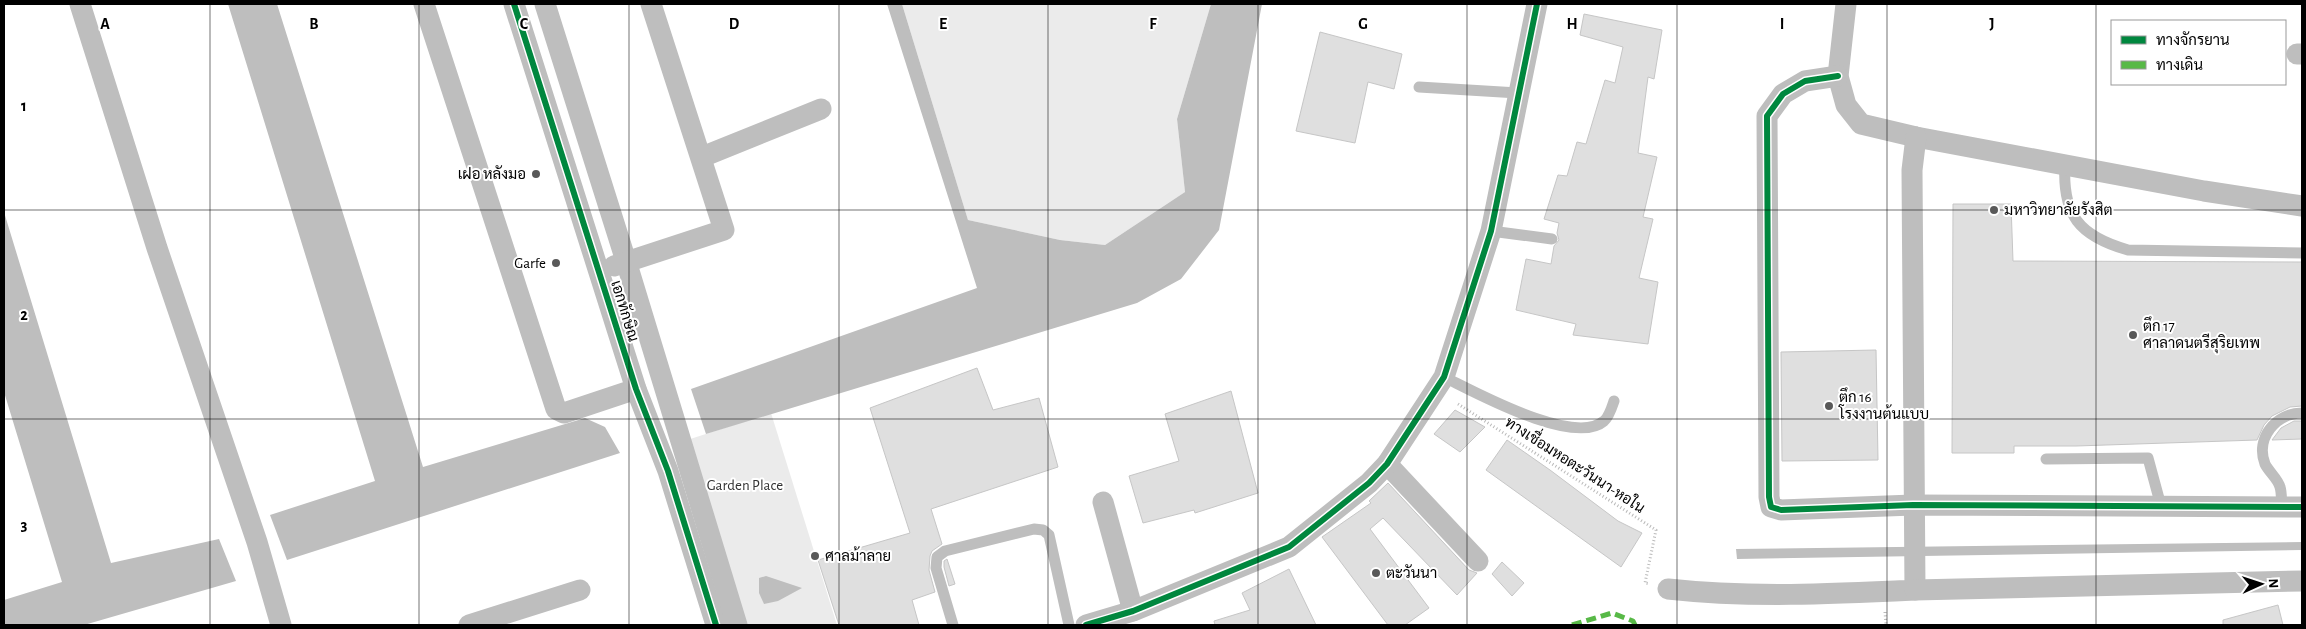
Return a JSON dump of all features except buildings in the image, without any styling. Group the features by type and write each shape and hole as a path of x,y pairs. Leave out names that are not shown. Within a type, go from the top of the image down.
{"street":[{"path":"80,4 161,258 257,542 281,625"},
{"path":"424,4 556,409 564,413 636,389"},
{"name":"เอกทักษิณ","path":"514,4 636,389 668,471 716,625"},
{"path":"545,4 737,625"},
{"path":"599,271 724,230 702,157 651,4"},
{"path":"1086,625 1133,611 1289,547 1369,483 1387,464 1439,383 1490,231 1536,4"},
{"path":"1846,4 1838,76 1846,105 1861,124 1916,137 2302,206"},
{"path":"1838,76 1806,81 1783,94 1767,116 1769,497 1771,507 1781,510 1913,505 2292,507"},
{"path":"702,157 820,109"},
{"path":"1914,583 1912,170 1916,137"},
{"path":"1387,464 1478,561"},
{"path":"1103,502 1133,611"},
{"path":"1668,588 1711,594 1756,594 1914,583 2302,581"},
{"path":"469,625 580,590"}],"lane":[{"path":"1419,87 1518,93"},
{"path":"2066,164 2067,202 2073,217 2089,232 2108,244 2128,250 2302,253"},
{"path":"1490,231 1552,239"},
{"path":"1439,383 1530,417 1584,429 1605,421 1614,401"},
{"path":"2292,507 2266,465 2262,453 2264,440 2269,429 2278,420 2289,415 2302,413"},
{"path":"2046,459 2148,458 2161,506"},
{"path":"953,625 936,568 937,557 945,551 1034,529 1043,530 1049,535 1068,625"}],"green space":[{"path":"902,4 1211,4 1177,119 1185,192 1105,245 1060,240 968,220"},
{"name":"Garden Place","path":"771,413 837,625 743,625 684,441"}],"shaded area":[{"path":"228,4 277,4 423,467 585,418 605,427 620,453 287,560 270,515 375,481"},
{"path":"887,4 902,4 968,220 1060,240 1105,245 1185,192 1177,119 1211,4 1262,4 1219,230 1181,279 1137,303 706,434 691,389 977,288"},
{"path":"4,212 111,563 219,539 236,581 84,625 4,625 4,600 62,582 4,392"},
{"path":"2302,542 2302,550 1737,559 1736,549"},
{"path":"766,576 802,588 778,601 764,604 759,593 759,578"}],"marked path":[{"path":"1572,625 1612,613 1633,621 1635,625"}],"cycle path":[{"path":"514,4 636,389 668,471 716,625"},
{"path":"1086,625 1133,611 1289,547 1369,483 1387,464 1444,377 1491,231 1537,4"},
{"path":"1838,76 1805,81 1783,94 1767,116 1769,497 1771,507 1781,510 1913,505 2302,507"}],"place":[{"name":"เฝอ หลังมอ","path":"536,174"},
{"name":"มหาวิทยาลัยรังสิต","path":"1994,210"},
{"name":"Garfe","path":"556,263"},
{"name":"ตึก 17 ศาลาดนตรีสุริยเทพ","path":"2133,335"},
{"name":"ตึก 16 โรงงานต้นแบบ","path":"1829,406"},
{"name":"ศาลม้าลาย","path":"815,556"},
{"name":"ตะวันนา","path":"1376,573"}]}
